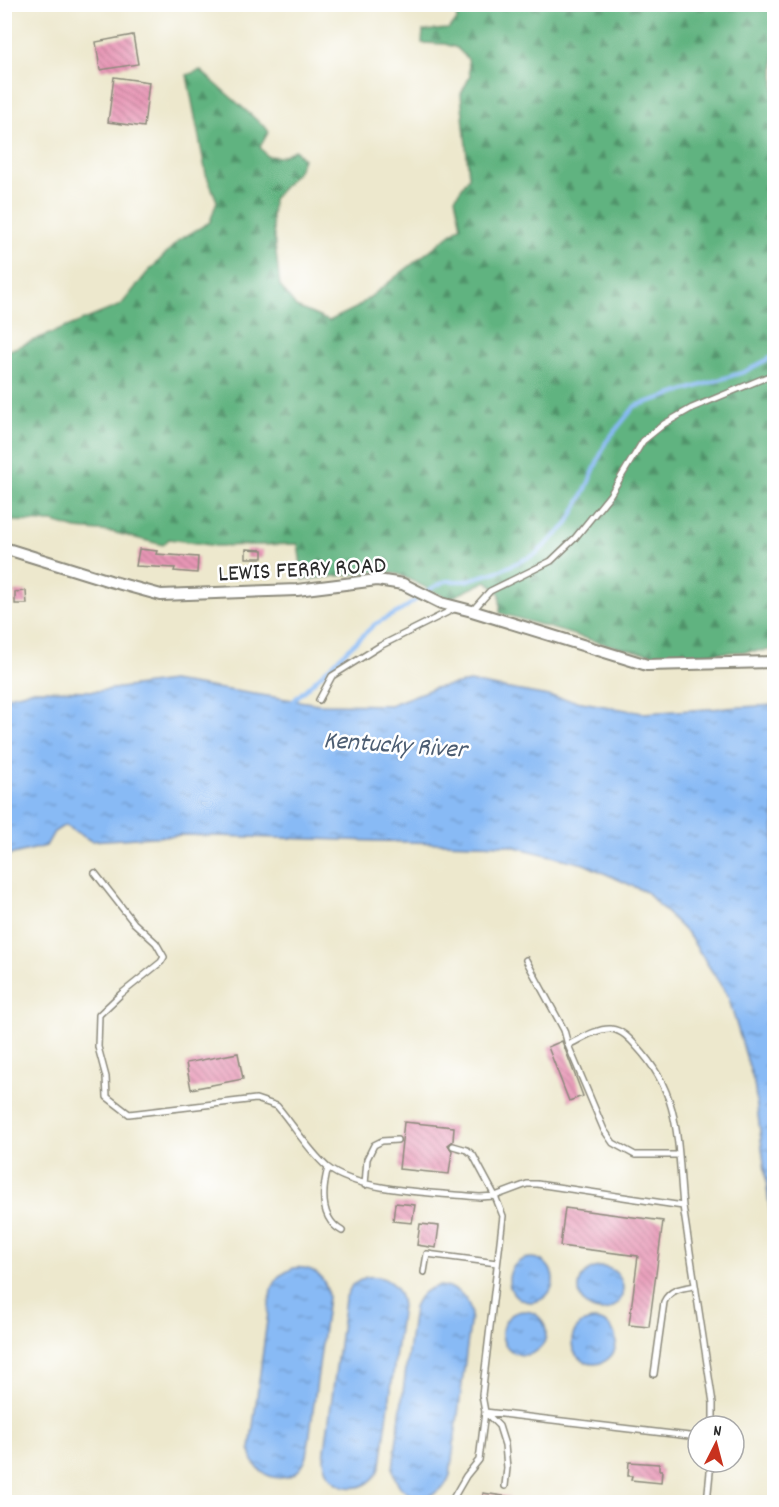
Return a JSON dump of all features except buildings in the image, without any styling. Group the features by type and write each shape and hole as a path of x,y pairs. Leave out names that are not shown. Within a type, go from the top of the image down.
{"street":[{"name":"LEWIS FERRY ROAD","path":"4,548 110,582 161,595 297,590 377,580 403,585 441,603 472,610 647,665 774,662"}],"lane":[{"path":"472,610 490,591 551,561 575,538 610,495 644,441 664,424 692,408 774,374"},
{"path":"319,700 332,676 380,646 458,607"},
{"path":"95,873 134,923 156,943 164,957 99,1015 98,1047 106,1077 107,1097 129,1114 256,1099 277,1106 328,1168 343,1177 365,1185 469,1196 495,1196 527,1184 537,1184 683,1206"},
{"path":"526,960 564,1030 568,1045 604,1130 613,1143 635,1155 678,1155"},
{"path":"568,1045 600,1030 613,1029 627,1036 643,1053 662,1080 672,1104 683,1206 713,1414"},
{"path":"365,1185 370,1150 382,1141 397,1140"},
{"path":"452,1503 466,1476 479,1460 485,1412 482,1395 483,1375 503,1216 473,1155 467,1150 453,1146"},
{"path":"328,1168 324,1182 324,1203 328,1217 334,1226 342,1231"},
{"path":"424,1272 427,1254 497,1263"},
{"path":"654,1374 664,1302 673,1291 695,1286"},
{"path":"485,1412 686,1436"},
{"path":"485,1412 499,1426 505,1445 507,1468 505,1486"},
{"path":"707,1503 710,1474"}],"green space":[{"path":"455,5 774,5 774,650 659,656 601,643 500,613 500,594 487,581 449,599 398,574 372,572 303,580 298,544 216,546 169,539 163,545 112,532 76,529 53,522 5,521 5,352 121,305 147,273 179,240 210,222 217,201 206,174 187,75 200,70 269,131 260,147 267,156 280,157 295,150 303,159 298,171 273,199 272,220 280,286 296,307 329,321 356,308 461,226 455,198 469,177 461,94 470,76 468,59 457,48 445,44 422,43 423,31 448,29 457,21"}],"water":[{"name":"Kentucky River","path":"171,681 318,704 390,705 434,688 470,682 643,713 774,705 774,1244 754,1083 728,996 688,934 646,892 584,864 507,845 184,835 91,841 65,825 54,832 46,846 5,856 5,697 34,690 98,691"},
{"path":"531,1258 540,1259 547,1264 552,1271 552,1289 547,1296 540,1301 531,1302 522,1301 515,1296 510,1289 509,1280 510,1271 515,1264 522,1259"},
{"path":"601,1267 610,1268 617,1273 622,1280 622,1298 617,1305 610,1310 601,1311 592,1310 585,1305 580,1298 579,1289 580,1280 585,1273 592,1268"},
{"path":"293,1268 306,1268 317,1274 325,1284 328,1297 307,1456 302,1467 294,1474 276,1478 259,1469 250,1449 271,1290 279,1276"},
{"path":"366,1277 380,1277 391,1283 401,1299 402,1306 381,1465 368,1483 359,1487 349,1487 340,1485 332,1479 324,1458 345,1299 352,1285"},
{"path":"440,1286 457,1291 462,1295 468,1304 471,1316 450,1475 437,1492 428,1496 418,1496 409,1494 401,1488 393,1468 414,1308 423,1293"},
{"path":"524,1311 533,1312 540,1317 545,1324 545,1342 540,1349 533,1354 524,1355 515,1354 508,1349 503,1342 502,1333 503,1324 508,1317 515,1312"},
{"path":"594,1320 603,1321 610,1326 615,1333 615,1351 610,1358 603,1363 594,1364 585,1363 578,1358 573,1351 572,1342 573,1333 578,1326 585,1321"}],"waterway":[{"path":"291,703 375,624 402,610 432,588 446,581 465,581 499,571 536,554 567,525 585,491 606,442 635,406 744,372 774,356"}]}
